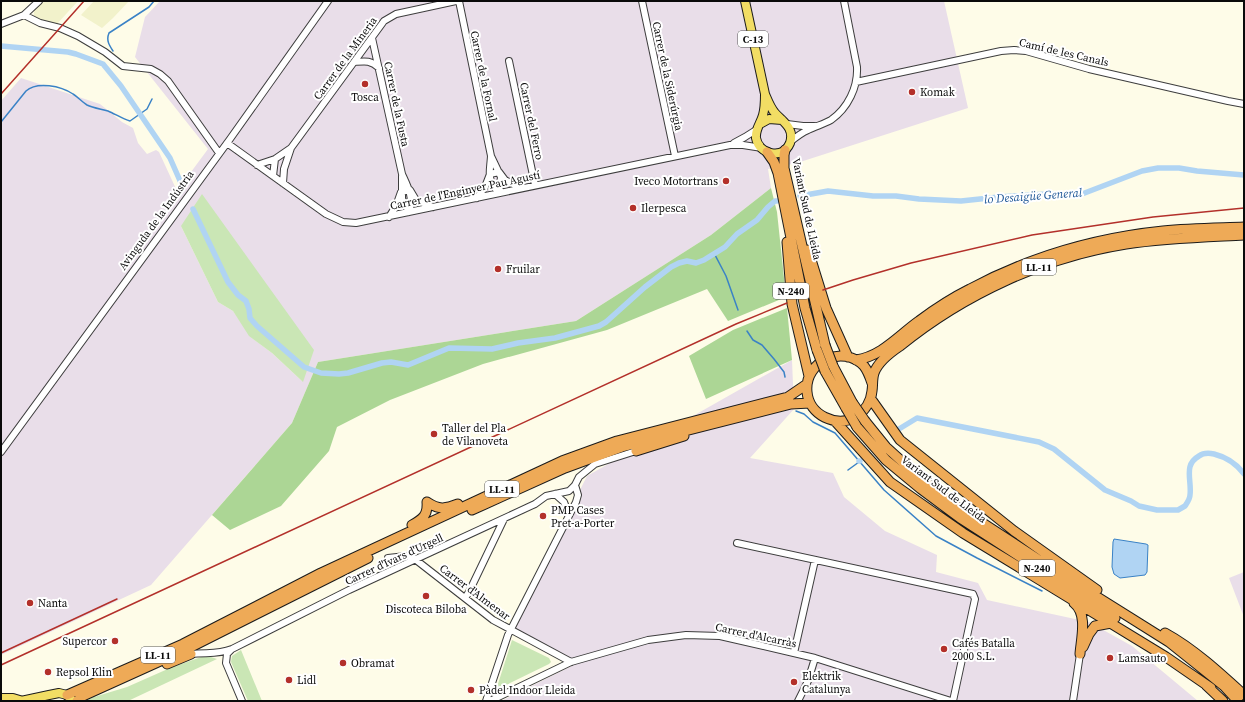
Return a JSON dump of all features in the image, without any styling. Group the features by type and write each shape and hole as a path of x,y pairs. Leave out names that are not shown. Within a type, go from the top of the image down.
{"highway":[{"name":"Variant Sud de Lleida","path":"765,150 776,166 788,202 814,298 821,348"},
{"name":"Variant Sud de Lleida","path":"785,150 784,168 788,202 805,308 829,368 849,405 886,460 921,489 960,518 1167,652 1211,688 1223,701"},
{"name":"N-240","path":"788,202 826,308 852,358"},
{"name":"N-240","path":"788,202 792,304 808,380"},
{"name":"LL-11","path":"70,698 183,644 322,573 562,461 587,451 651,432 788,397 808,380 815,366 825,359 836,356 866,359 879,353 928,314 969,289 1034,260 1083,245 1122,237 1163,231 1244,226"},
{"name":"LL-11","path":"871,399 874,372 879,364 900,346 938,318 974,296 1014,276 1057,260 1125,244 1158,240 1244,234"},
{"path":"852,358 863,366 869,374 872,383"},
{"path":"808,380 808,397 810,404 821,415 835,421 850,419 857,416 868,405 871,399"},
{"name":"N-240","path":"871,399 900,440 1014,531 1169,642"},
{"name":"LL-11","path":"77,701 83,696 187,649 373,556 565,468 622,447 701,426 748,416 790,404 810,404"},
{"path":"636,451 748,416"},
{"name":"N-240","path":"835,421 890,482 963,533 1166,657 1211,688"},
{"name":"Variant Sud de Lleida","path":"861,424 918,476 955,504 1059,573 1169,642 1224,686 1238,701"},
{"path":"390,541 397,533 425,517 427,502 436,508 445,508 470,498 486,496"},
{"path":"1057,590 1078,607 1082,616 1080,654"},
{"path":"1121,608 1178,640 1244,695"},
{"path":"1080,654 1094,626 1110,623"},
{"path":"95,691 129,680 191,654"}],"main road":[{"name":"C-13","path":"745,1 765,94 765,108 758,127"},
{"name":"C-13","path":"765,94 772,109 791,131 790,142"},
{"path":"784,122 770,119 758,127 756,138 765,150 776,153 785,150 790,142"},
{"name":"LL-11","path":"22,701 59,694 70,698"},
{"path":"1,698 12,698 22,701"}],"street":[{"path":"1,24 24,15 39,1"},
{"name":"Avinguda de la Indústria","path":"1,452 227,143 328,1"},
{"name":"Carrer de la Mineria","path":"283,183 284,169 291,148 384,21 396,14 458,1"},
{"name":"Carrer de la Fornal","path":"458,1 491,156 505,180 521,188"},
{"name":"Carrer de la Siderúrgia","path":"642,1 674,156"},
{"path":"790,142 801,134 834,117 853,92 856,82 856,60 844,1"},
{"path":"24,15 40,23 60,28 78,36 105,52 123,66 146,68 160,74 168,81 219,153"},
{"name":"Carrer de la Fusta","path":"372,38 402,174 416,200 433,207"},
{"name":"Camí de les Canals","path":"856,82 994,52 1014,50 1026,51 1138,80 1244,104"},
{"name":"Carrer del Ferro","path":"509,60 535,185"},
{"path":"355,62 368,61 374,63 379,68"},
{"path":"784,122 803,126 821,125"},
{"name":"Carrer de l'Enginyer Pau Agustí","path":"227,143 326,214 343,222 356,223 730,144 741,140 758,127"},
{"name":"Carrer de l'Enginyer Pau Agustí","path":"730,144 743,145 765,150"},
{"name":"Carrer de la Mineria","path":"258,165 275,159 291,148"},
{"name":"Carrer de la Fornal","path":"491,156 490,183 499,193"},
{"path":"273,176 275,159"},
{"path":"273,176 284,169"},
{"path":"490,174 499,172"},
{"name":"Carrer de la Fornal","path":"499,172 501,182 499,193"},
{"name":"Carrer de la Fusta","path":"402,174 402,202 409,212"},
{"name":"Carrer de la Fornal","path":"477,198 485,187 490,174"},
{"path":"401,192 410,190"},
{"name":"Carrer de la Fusta","path":"409,212 411,202 410,190"},
{"name":"Carrer de la Fusta","path":"389,216 396,206 401,192"},
{"name":"Carrer d'Ivars d'Urgell","path":"191,654 219,654 232,649 349,590 535,504 546,496 569,491 580,477 595,464 636,451"},
{"path":"486,701 510,630 578,498 575,485"},
{"path":"556,494 564,502 569,515"},
{"path":"465,598 504,519"},
{"path":"737,543 975,596 952,701"},
{"name":"Carrer d'Almenar","path":"388,558 406,556 416,560 493,620 571,662"},
{"path":"794,653 815,560"},
{"name":"Carrer d'Alcarràs","path":"490,701 571,662 648,640 686,635 720,636 815,658 952,701"},
{"path":"226,663 227,654 232,649"},
{"path":"210,654 220,658 226,663 242,701"},
{"path":"1073,701 1080,654"},
{"path":"798,701 808,681 815,658"}],"shaded area":[{"path":"160,1 944,1 968,108 797,163 768,169 771,188 711,235 576,321 318,362 292,423 151,585 1,655 1,101 21,78 100,104 122,122 133,128 138,143 147,154 156,150 159,152 177,191 208,149 135,57 145,17","holes":["181,226 303,382 272,353 252,338 233,311 218,302"]},
{"path":"792,360 794,409 750,458 833,473 844,497 885,531 937,555 936,572 978,583 987,600 1089,622 1132,646 1198,701 501,701 592,656 571,662 510,630 587,476"},
{"path":"1244,572 1244,617 1229,578"}],"green space":[{"path":"42,1 78,1 56,25 39,20 34,16 34,10"},
{"path":"94,1 129,1 102,28 81,15"},
{"path":"771,188 777,212 786,297 728,321 707,289 607,330 483,364 390,400 337,427 329,451 281,506 230,530 212,515 292,423 318,362 576,321 711,235"},
{"path":"202,194 314,350 303,382 272,353 249,336 233,311 218,302 181,226"},
{"path":"787,308 792,360 706,399 689,356 733,330"},
{"path":"512,640 549,658 551,662 496,690"},
{"path":"241,650 262,701 248,701 231,662 232,656"},
{"path":"204,656 217,659 128,701 85,701 127,687 170,668"}],"water":[{"path":"1114,539 1148,545 1147,572 1145,575 1120,578 1114,574 1112,567"}],"waterway":[{"path":"113,51 108,42 109,33 149,7 154,1"},
{"path":"1,46 68,52 103,64 121,86 170,158 181,183"},
{"path":"1,122 26,91 36,86 43,85 56,87 68,91 87,105 108,111 130,121 147,109 152,99"},
{"name":"lo Desaigüe General","path":"800,196 828,191 873,196 896,196 919,199 961,201 1046,194 1082,194 1142,171 1158,168 1179,168 1244,175"},
{"path":"193,209 228,282 238,295 246,301 250,318 257,326 304,367 321,373 339,374 348,373 382,363 391,362 408,365 449,348 492,349 518,343 555,338 599,326 606,322 645,287 671,267 687,261 696,263 704,260 725,247 737,234 757,220 768,207 777,201"},
{"path":"714,253 726,276 738,310"},
{"path":"747,331 753,340 762,345 774,359 784,372 785,377"},
{"path":"796,411 804,414 813,422 835,433 884,490 936,536 1042,591"},
{"path":"899,429 917,418 1039,442 1054,449 1105,490 1139,506 1157,510 1178,510 1185,506 1190,496 1189,473 1191,464 1202,454 1208,453 1223,457 1238,467 1244,474"},
{"path":"848,470 859,462"}],"railway":[{"path":"1,94 84,1"},
{"path":"823,290 911,263 1032,235 1153,217 1244,208"},
{"path":"1,665 736,324 787,303"},
{"path":"1,653 117,599"}],"place":[{"name":"Tosca","path":"365,84"},
{"name":"Komak","path":"912,92"},
{"name":"Iveco Motortrans","path":"726,181"},
{"name":"Ilerpesca","path":"633,208"},
{"name":"Fruilar","path":"498,269"},
{"name":"Taller del Pla de Vilanoveta","path":"434,434"},
{"name":"PMP Cases Pret-a-Porter","path":"543,516"},
{"name":"Discoteca Biloba","path":"426,596"},
{"name":"Nanta","path":"30,603"},
{"name":"Supercor","path":"115,641"},
{"name":"Cafés Batalla 2000 S.L.","path":"944,649"},
{"name":"Lamsauto","path":"1110,658"},
{"name":"Obramat","path":"343,663"},
{"name":"Repsol Klin","path":"48,672"},
{"name":"Lidl","path":"289,680"},
{"name":"Elektrik Catalunya","path":"794,682"},
{"name":"Pàdel Indoor Lleida","path":"471,690"}]}
